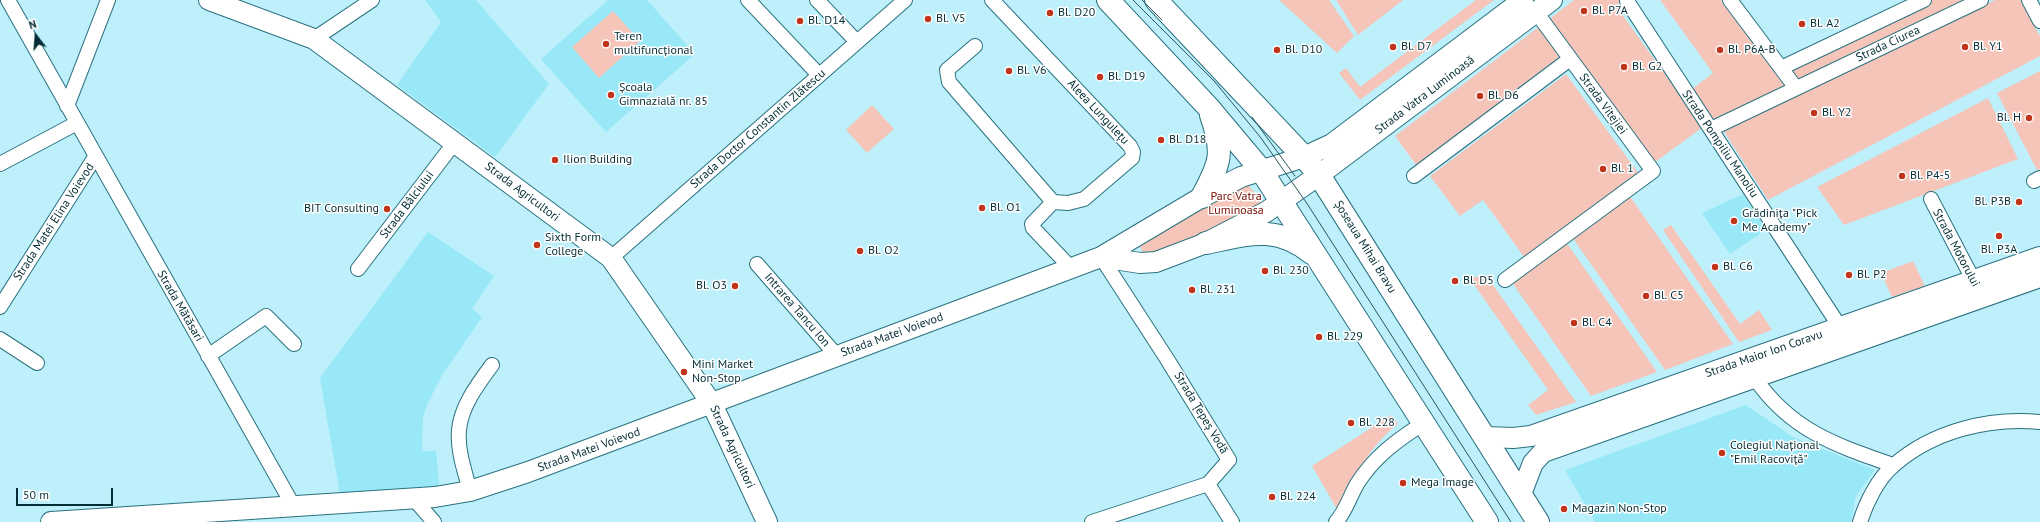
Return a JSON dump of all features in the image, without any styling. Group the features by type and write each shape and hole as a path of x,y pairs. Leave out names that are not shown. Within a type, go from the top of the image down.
{"main road":[{"path":"1108,0 1209,108 1270,167 1290,196 1321,261 1487,522"},
{"name":"Șoseaua Mihai Bravu","path":"1156,0 1304,157 1319,175 1486,437 1538,522"},
{"path":"1202,197 1216,171 1220,150 1218,133 1209,108"},
{"path":"1206,243 1247,235 1273,234 1295,241 1321,261"}],"street":[{"name":"Strada Mătăsari","path":"8,0 294,507"},
{"path":"67,106 108,0"},
{"name":"Strada Agricultori","path":"209,0 314,39 611,258 712,404 767,522"},
{"path":"314,39 372,0"},
{"path":"748,0 819,75"},
{"path":"817,0 857,42"},
{"name":"Strada Doctor Constantin Zlătescu","path":"611,258 905,0"},
{"name":"Aleea Lungulețu","path":"992,0 1130,146 1133,152 1132,158 1084,199 1068,203 1053,202"},
{"name":"Strada Vatra Luminoasă","path":"1270,167 1304,157 1332,144 1530,6 1552,0"},
{"path":"1730,0 1796,88"},
{"name":"Strada Ciurea","path":"1782,68 1903,5 1924,0"},
{"name":"Strada Ciurea","path":"1711,129 1981,0"},
{"path":"2029,0 2040,21"},
{"name":"Strada Pompiliu Manoliu","path":"1627,1 1844,336"},
{"name":"Strada Vatra Luminoasă","path":"1290,196 1319,175 1530,6"},
{"name":"Strada Vitejiei","path":"1505,280 1653,171 1530,6"},
{"path":"975,46 947,70 948,82 1053,202 1035,220 1032,224 1033,228 1071,268"},
{"path":"1414,176 1570,59"},
{"path":"0,164 77,123"},
{"name":"Strada Bâlciului","path":"358,269 455,142"},
{"name":"Strada Matei Elina Voievod","path":"0,306 96,157"},
{"name":"Strada Matei Voievod","path":"51,522 414,499 453,495 470,491 528,472 712,404 1101,257 1202,197 1241,177 1270,167"},
{"name":"Strada Matei Voievod","path":"1101,257 1140,263 1156,262 1206,243 1250,221 1290,196"},
{"name":"Strada Motorului","path":"1931,199 1978,289"},
{"name":"Strada Țepeș Vodă","path":"1101,257 1167,359 1229,460 1208,484"},
{"name":"Strada Maior Ion Coravu","path":"1486,437 1513,438 1531,436 1751,368 1978,289 2040,257"},
{"name":"Intrarea Tancu Ion","path":"757,264 837,356"},
{"name":"Strada Maior Ion Coravu","path":"1978,289 2040,277"},
{"path":"208,356 266,316 294,344"},
{"path":"0,339 37,363"},
{"path":"470,491 459,444 459,430 472,392 492,365"},
{"path":"1751,368 1770,399 1792,420 1833,443 1893,465"},
{"name":"Strada Maior Ion Coravu","path":"1521,494 1533,463 1543,452 1751,368"},
{"path":"1860,522 1876,488 1893,465 1923,445 1946,434 1973,426 2001,421 2040,422"},
{"path":"1336,522 1356,485 1377,458 1388,447 1424,423"},
{"path":"1092,522 1208,484 1232,522"},
{"path":"414,499 434,522"}],"shaded area":[{"path":"425,0 476,0 549,84 495,157 397,85 441,22"},
{"name":"Școala Gimnazială nr. 85","path":"608,0 647,0 695,54 606,132 541,59"},
{"name":"Grădinița \"Pick Me Academy\"","path":"1743,194 1766,230 1730,254 1702,213"},
{"path":"428,232 494,276 472,309 482,317 441,377 426,407 423,418 422,451 436,451 440,492 341,500 320,378"},
{"name":"Colegiul Național \"Emil Racoviță\"","path":"1746,405 1793,437 1875,470 1856,496 1851,522 1595,522 1565,470"}],"green space":[{"path":"1279,0 1329,0 1354,36 1337,53"},
{"path":"1336,0 1403,0 1358,35"},
{"path":"1476,0 1494,0 1360,100 1339,73 1346,68 1360,87"},
{"path":"1574,0 1624,0 1616,6 1703,127 1654,163 1548,20"},
{"path":"1660,0 1721,0 1785,86 1713,122 1691,90 1713,73"},
{"path":"1931,0 1972,0 1797,82 1787,69"},
{"path":"1995,0 2020,0 2040,36 2040,56 1768,200 1723,130"},
{"name":"Teren multifuncțional","path":"613,11 640,41 599,78 572,47"},
{"name":"Bl. D6","path":"1540,26 1562,55 1416,165 1395,136"},
{"path":"2040,71 2040,169 2037,170 1997,93"},
{"path":"1566,74 1639,174 1524,257 1483,200 1460,216 1430,176"},
{"path":"1988,98 2018,159 1844,225 1817,187"},
{"path":"872,105 894,129 867,153 846,130"},
{"name":"Parc Vatra Luminoasa","path":"1244,179 1266,208 1176,247 1144,254 1136,240"},
{"path":"1629,195 1733,344 1665,370 1572,237"},
{"path":"1671,225 1740,324 1759,310 1772,330 1739,342 1663,230"},
{"path":"1566,242 1657,372 1591,396 1511,281"},
{"path":"1913,261 1925,286 1892,297 1881,273"},
{"path":"1478,276 1491,282 1576,402 1536,415 1528,405 1548,390 1470,279"},
{"path":"1391,415 1398,424 1378,442 1370,453 1356,475 1338,511 1312,466"}],"tram line":[{"path":"1133,0 1215,82 1261,138 1308,205 1511,522"},
{"path":"1142,0 1162,20"},
{"path":"1252,117 1295,176"}],"place":[{"name":"Bl. P7A","path":"1584,11"},
{"name":"Bl. D20","path":"1050,13"},
{"name":"Bl. V5","path":"928,19"},
{"name":"Bl. D14","path":"800,21"},
{"name":"Bl. A2","path":"1802,24"},
{"name":"Teren multifuncțional","path":"606,44"},
{"name":"Bl. D7","path":"1393,47"},
{"name":"Bl. Y1","path":"1965,47"},
{"name":"Bl. D10","path":"1277,50"},
{"name":"Bl. P6A-B","path":"1720,50"},
{"name":"Bl. G2","path":"1624,67"},
{"name":"Bl. V6","path":"1009,71"},
{"name":"Bl. D19","path":"1100,77"},
{"name":"Școala Gimnazială nr. 85","path":"611,95"},
{"name":"Bl. D6","path":"1480,96"},
{"name":"Bl. Y2","path":"1814,113"},
{"name":"Bl. H","path":"2029,118"},
{"name":"Bl. D18","path":"1161,140"},
{"name":"Ilion Building","path":"555,160"},
{"name":"Bl. 1","path":"1603,169"},
{"name":"Bl. P4-5","path":"1902,176"},
{"name":"Bl. P3B","path":"2019,202"},
{"name":"Bl. O1","path":"982,208"},
{"name":"BIT Consulting","path":"387,209"},
{"name":"Grădinița \"Pick Me Academy\"","path":"1734,221"},
{"name":"Bl. P3A","path":"1999,236"},
{"name":"Sixth Form College","path":"537,245"},
{"name":"Bl. O2","path":"860,251"},
{"name":"Bl. C6","path":"1715,267"},
{"name":"Bl. 230","path":"1265,271"},
{"name":"Bl. P2","path":"1849,275"},
{"name":"Bl. D5","path":"1455,281"},
{"name":"Bl. O3","path":"735,286"},
{"name":"Bl. 231","path":"1192,290"},
{"name":"Bl. C5","path":"1646,296"},
{"name":"Bl. C4","path":"1574,323"},
{"name":"Bl. 229","path":"1319,337"},
{"name":"Mini Market Non-Stop","path":"684,372"},
{"name":"Bl. 228","path":"1351,423"},
{"name":"Colegiul Național \"Emil Racoviță\"","path":"1722,453"},
{"name":"Mega Image","path":"1403,483"},
{"name":"Bl. 224","path":"1272,497"},
{"name":"Magazin Non-Stop","path":"1564,509"}]}
